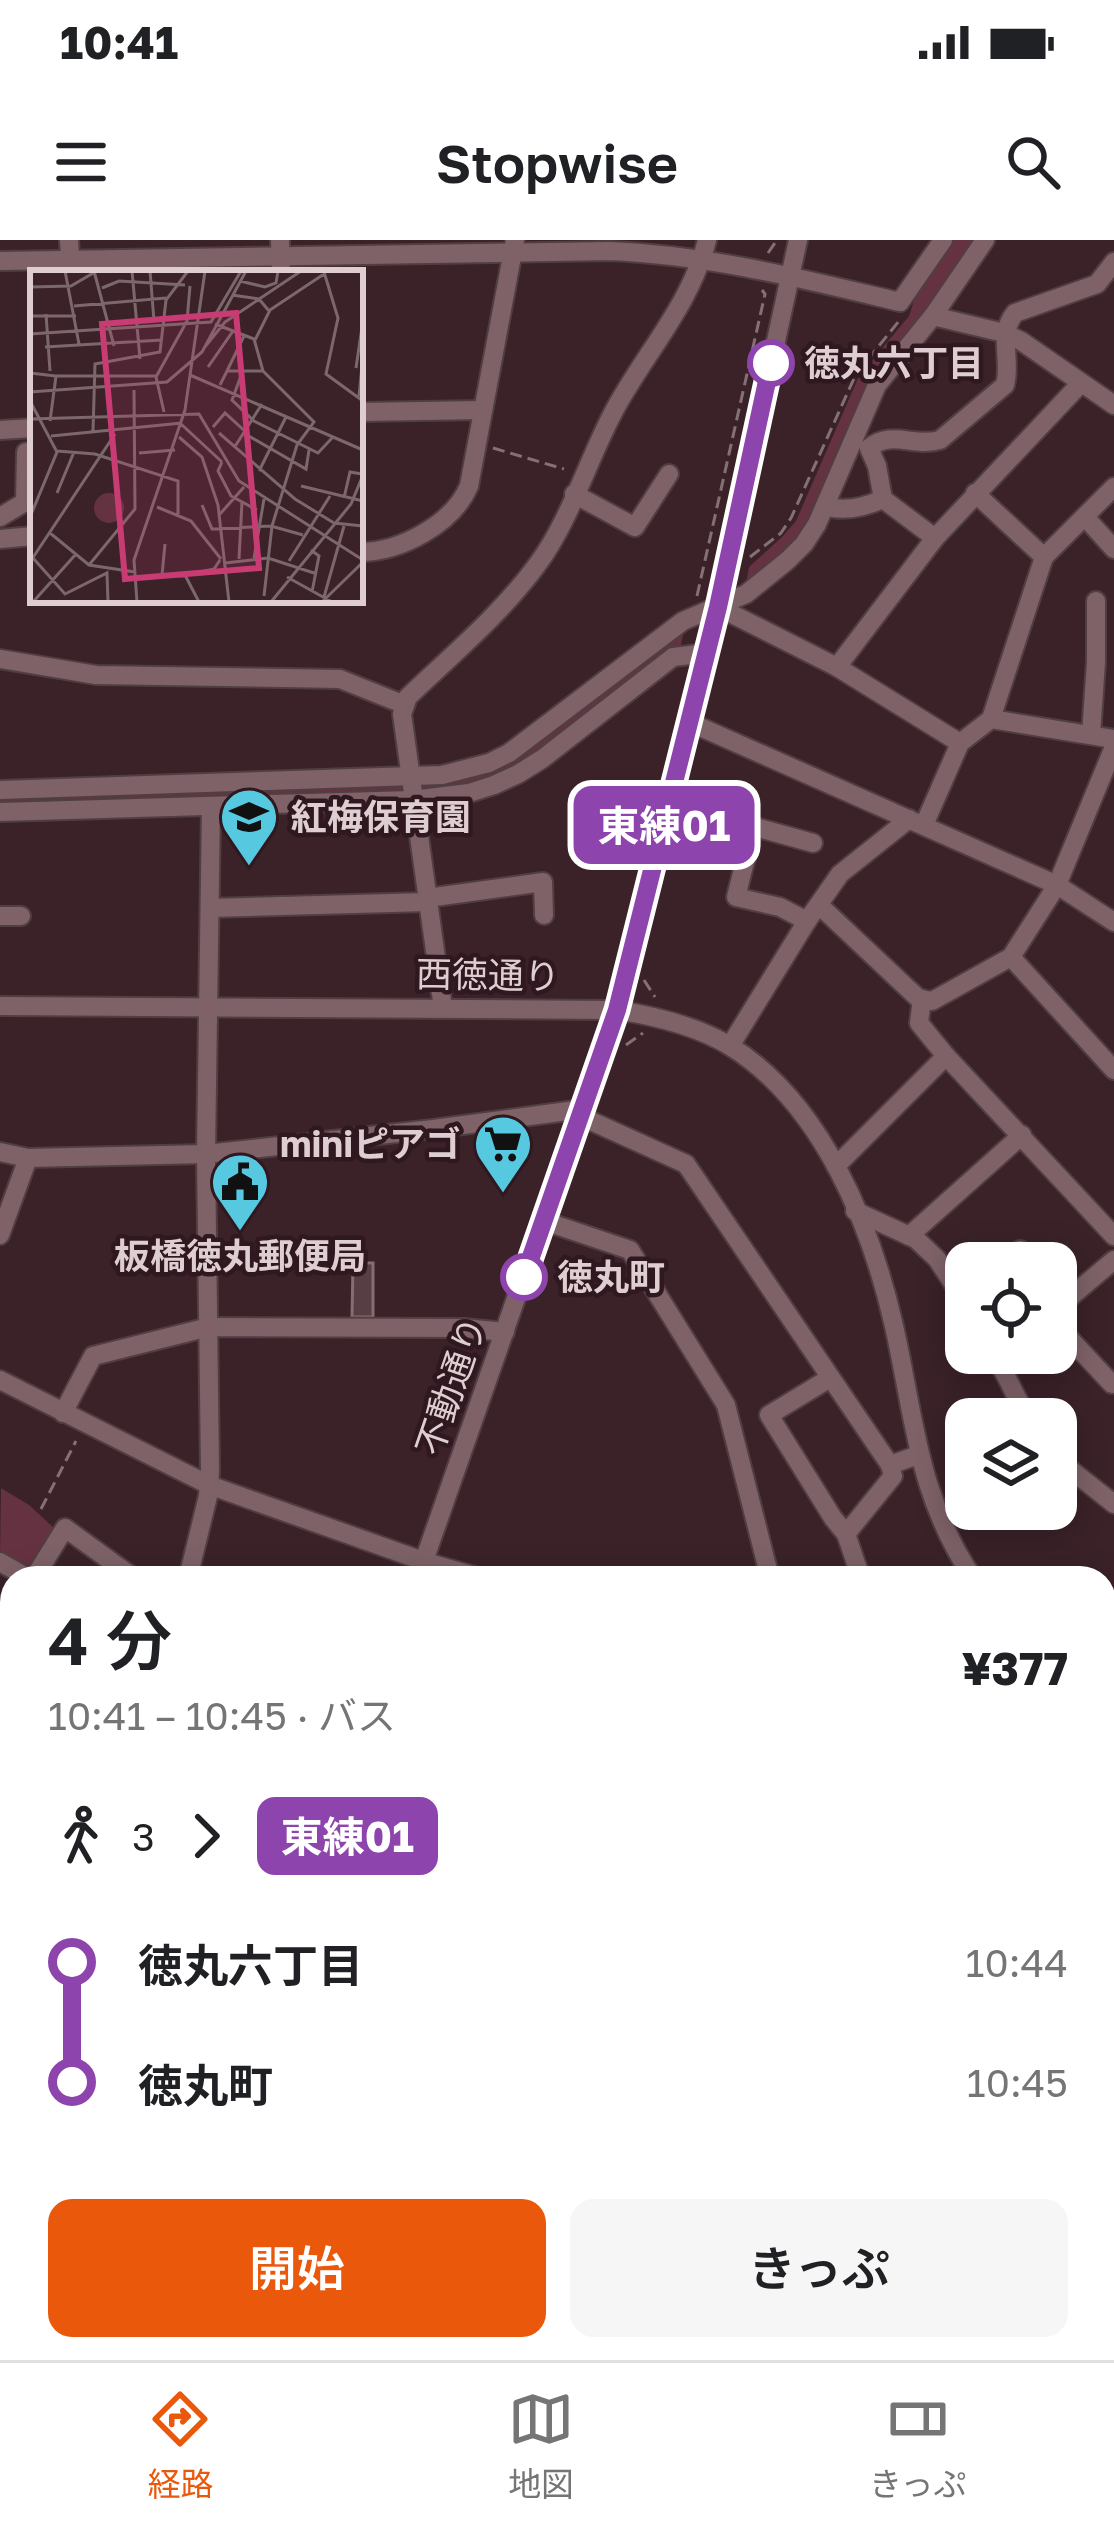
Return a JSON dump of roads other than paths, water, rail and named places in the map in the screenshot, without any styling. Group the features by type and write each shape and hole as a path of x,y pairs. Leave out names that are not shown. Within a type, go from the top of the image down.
{"street":[{"name":"不動通り","path":"423,1566 617,1010 718,607 798,240"},
{"path":"0,261 280,256 431,247 705,249 902,308 943,240"},
{"path":"0,790 409,776 465,771 509,753 682,621 746,593 804,544 861,444 877,385 986,240"},
{"path":"363,552 394,547 419,535 455,510 469,486 514,246"},
{"path":"443,1008 402,713 409,697 504,605 537,566 616,408 684,301 705,249"},
{"path":"861,444 898,438 927,444 940,440 1005,385 1009,372 1004,333 1010,319 1097,284 1114,262"},
{"path":"933,316 1021,341 1114,405"},
{"path":"837,667 935,538 1082,383"},
{"path":"363,412 483,410"},
{"path":"0,430 28,436 25,502 0,517"},
{"path":"861,444 877,466 883,499 935,538"},
{"path":"574,494 634,526 669,474"},
{"path":"730,1046 840,874 916,822 960,743 991,719 1044,557 1114,487"},
{"path":"975,493 1044,557"},
{"path":"825,506 866,506 883,499"},
{"path":"1085,517 1114,548"},
{"path":"0,539 30,536"},
{"path":"1091,735 1096,601"},
{"path":"718,607 837,667 960,743"},
{"path":"0,812 412,800 469,793 542,759 673,657 706,653"},
{"path":"0,659 96,675 340,679 405,705"},
{"path":"754,826 736,897 813,913 919,999 932,1000 1011,957 1057,885 1114,743 991,719"},
{"path":"689,722 1057,885 1114,922"},
{"path":"669,803 813,842"},
{"path":"191,1566 209,1485 206,1154 211,806"},
{"path":"210,908 427,900 543,882 544,915"},
{"path":"1011,957 1114,1070"},
{"path":"922,999 919,1023 1114,1237"},
{"name":"西徳通り","path":"0,1006 617,1010 674,1022 730,1046 790,1099 836,1166 887,1300 918,1455 945,1528 966,1566"},
{"path":"836,1166 946,1056"},
{"path":"0,1152 28,1158 206,1154 582,1113 686,1163 890,1465 893,1476 846,1534"},
{"path":"909,1236 1022,1135"},
{"path":"0,1234 28,1158"},
{"path":"855,1211 909,1236 945,1271"},
{"path":"544,1220 630,1250 726,1405 767,1566"},
{"path":"1077,1288 1114,1261"},
{"path":"63,1413 93,1356 209,1327 505,1332"},
{"path":"1077,1346 1112,1384"},
{"path":"830,1378 769,1414 846,1534 858,1566"},
{"path":"0,1380 209,1485 412,1566"},
{"path":"890,1465 918,1455"},
{"path":"1077,1475 1114,1504"},
{"path":"39,1566 65,1528 117,1566"}],"place":[{"name":"徳丸六丁目","path":"771,363"},
{"name":"紅梅保育園","path":"249,868"},
{"name":"miniピアゴ","path":"503,1195"},
{"name":"板橋徳丸郵便局","path":"240,1233"},
{"name":"徳丸町","path":"524,1277"}]}
